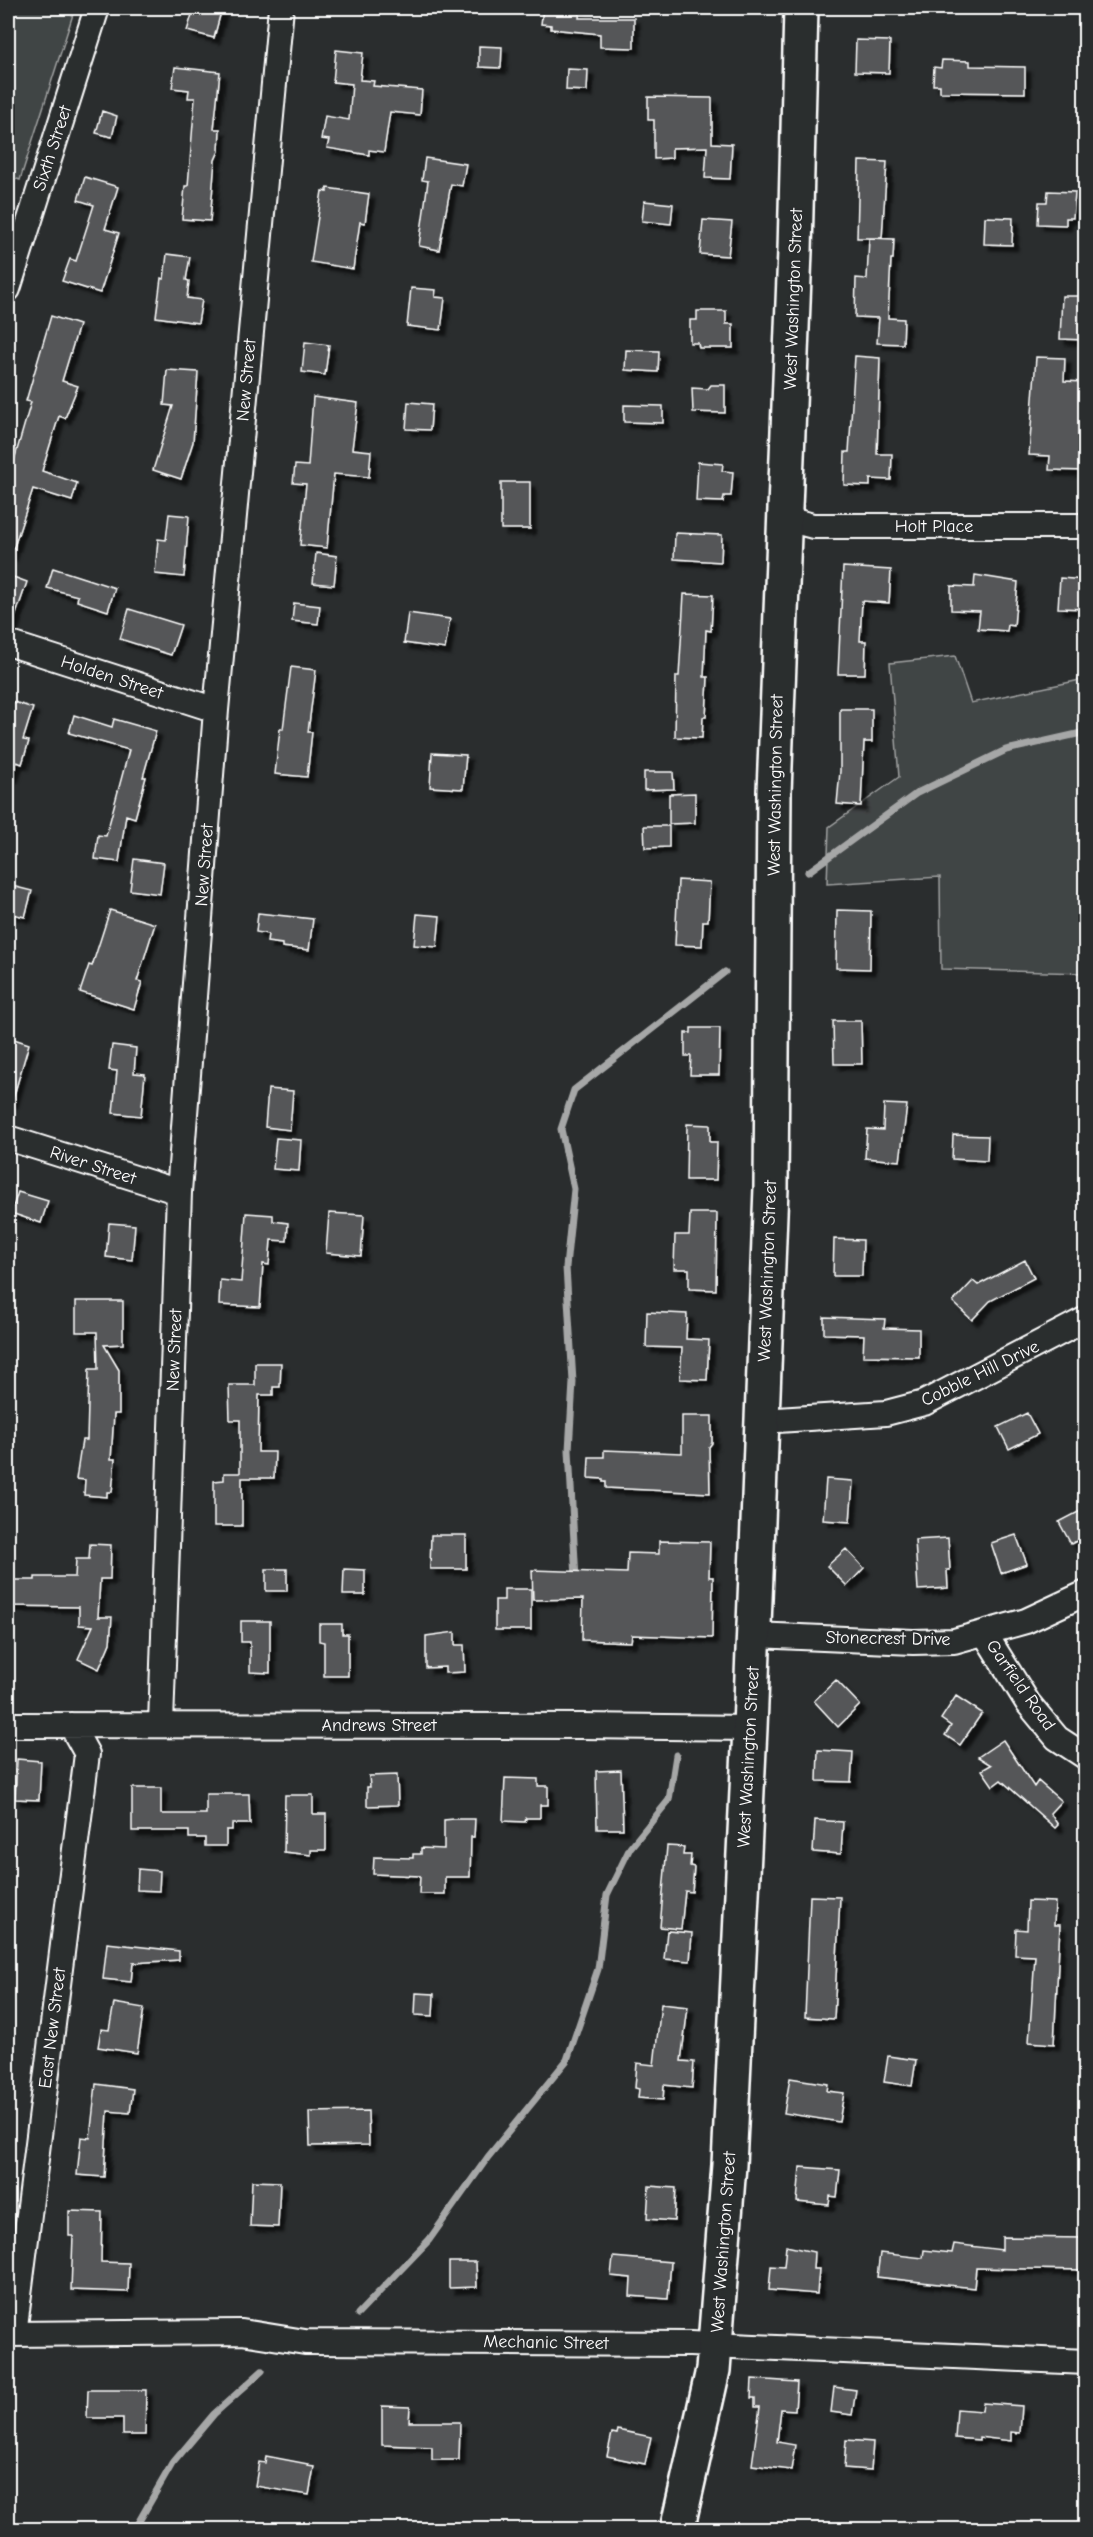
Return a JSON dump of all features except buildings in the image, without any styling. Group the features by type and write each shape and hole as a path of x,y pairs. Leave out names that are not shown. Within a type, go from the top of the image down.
{"main road":[{"name":"West Washington Street","path":"677,2529 713,2370 729,2164 750,1728 771,1188 774,792 795,251 801,8"}],"street":[{"name":"Sixth Street","path":"8,289 97,8"},
{"name":"New Street","path":"161,1724 179,1192 216,710 281,8"},
{"name":"Holt Place","path":"783,518 813,526 1086,526"},
{"name":"Holden Street","path":"8,643 216,710"},
{"name":"River Street","path":"8,1138 179,1192"},
{"name":"Cobble Hill Drive","path":"762,1421 886,1413 924,1403 1086,1319"},
{"name":"Stonecrest Drive","path":"754,1635 913,1642 954,1641 1026,1621 1086,1593"},
{"name":"Garfield Road","path":"985,1634 1028,1703 1057,1738 1086,1756"},
{"name":"Andrews Street","path":"8,1725 750,1728"},
{"name":"East New Street","path":"11,2334 87,1754 71,1725"},
{"name":"Mechanic Street","path":"11,2334 242,2332 305,2342 716,2345 1086,2362"}],"shaded area":[{"path":"8,8 75,8 20,180 8,176"},
{"path":"955,656 971,703 1085,679 1085,973 941,969 940,877 827,884 829,827 899,777 890,663"}],"waterway":[{"path":"808,872 917,793 1006,750 1086,732"},
{"path":"576,1579 569,1450 573,1382 566,1267 574,1189 561,1129 574,1090 725,972"},
{"path":"358,2314 429,2240 488,2157 567,2060 598,1969 607,1895 630,1848 669,1800 676,1755"},
{"path":"134,2530 172,2464 214,2414 262,2371"}]}
